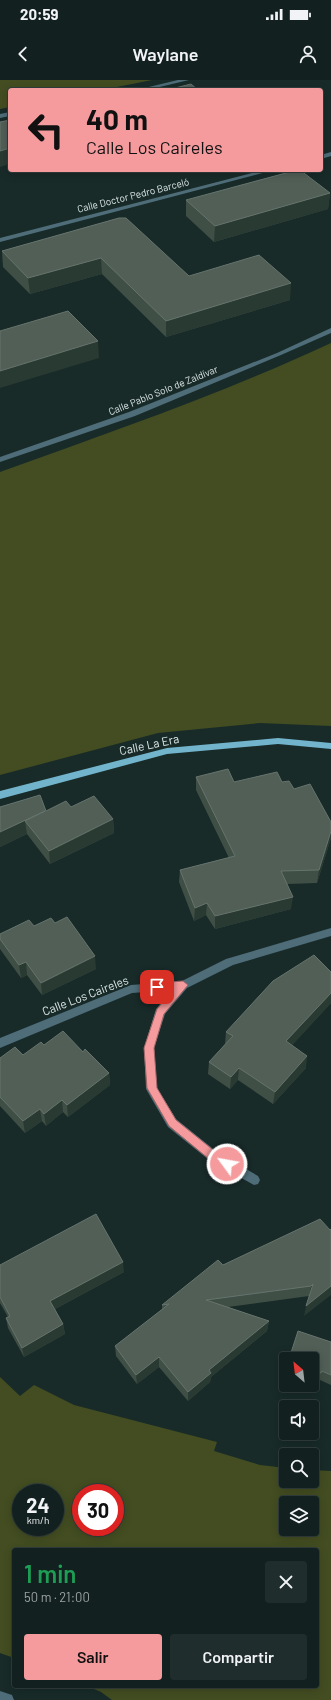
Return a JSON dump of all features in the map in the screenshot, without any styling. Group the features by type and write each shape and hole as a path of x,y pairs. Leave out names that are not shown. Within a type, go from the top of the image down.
{"main road":[{"name":"Calle La Era","path":"0,795 167,751 278,741 331,746"}],"street":[{"path":"148,88 186,80"},
{"name":"Calle Doctor Pedro Barceló","path":"0,240 263,172"},
{"name":"Calle Pablo Solo de Zaldívar","path":"0,460 132,414 279,354 331,330"},
{"name":"Calle Los Caireles","path":"0,1043 131,989 183,985 230,962 331,932"},
{"name":"Calle Los Caireles","path":"183,985 160,1012 149,1048 152,1088 172,1123 213,1156 254,1180"},
{"path":"0,1698 7,1700"}],"green space":[{"path":"0,80 152,80 112,88 8,88 8,107 0,109"},
{"path":"331,343 331,726 260,723 158,733 0,775 0,472 209,395 250,379"},
{"path":"0,1377 20,1396 34,1385 74,1405 217,1442 214,1451 260,1465 279,1467 279,1488 319,1488 319,1470 331,1471 331,1700 112,1700 101,1692 92,1688 319,1688 319,1548 12,1548 12,1657 0,1653"}],"building":[{"path":"191,84 196,88 175,88"},
{"path":"8,120 8,149 0,151 0,122"},
{"path":"290,172 303,172 330,193 215,226 186,200"},
{"path":"119,218 126,218 189,276 259,255 291,283 166,321 101,258 28,278 2,251"},
{"path":"68,311 98,341 0,371 0,331"},
{"path":"228,769 234,782 277,772 282,782 289,781 294,789 310,784 331,822 331,831 319,870 281,871 293,897 215,916 207,903 195,908 180,870 235,856 196,777"},
{"path":"40,795 46,811 66,801 71,807 94,796 113,819 49,851 25,821 45,811 0,832 0,807"},
{"path":"67,917 95,956 41,983 26,962 19,965 0,939 0,934 29,920 34,926 51,918 55,923"},
{"path":"314,955 331,972 331,993 286,1041 307,1056 275,1092 239,1068 231,1077 209,1062 233,1036 226,1032 273,981"},
{"path":"63,1031 83,1052 85,1049 109,1073 67,1105 62,1100 44,1114 40,1109 23,1121 0,1097 0,1058 15,1047 23,1055 41,1042 44,1045"},
{"path":"96,1214 123,1262 50,1301 63,1324 22,1348 6,1318 10,1316 0,1297 0,1265"},
{"path":"320,1219 330,1230 331,1229 331,1286 306,1306 313,1284 311,1286 206,1300 269,1321 209,1370 211,1373 188,1392 159,1357 136,1375 115,1346 169,1304 162,1305 218,1260 223,1265"},
{"path":"298,1331 331,1342 331,1375 322,1371 321,1373 319,1372 319,1352 291,1352"}],"route":[{"path":"157,987 183,985 160,1012 149,1048 152,1088 172,1123 213,1156 227,1164"}]}
